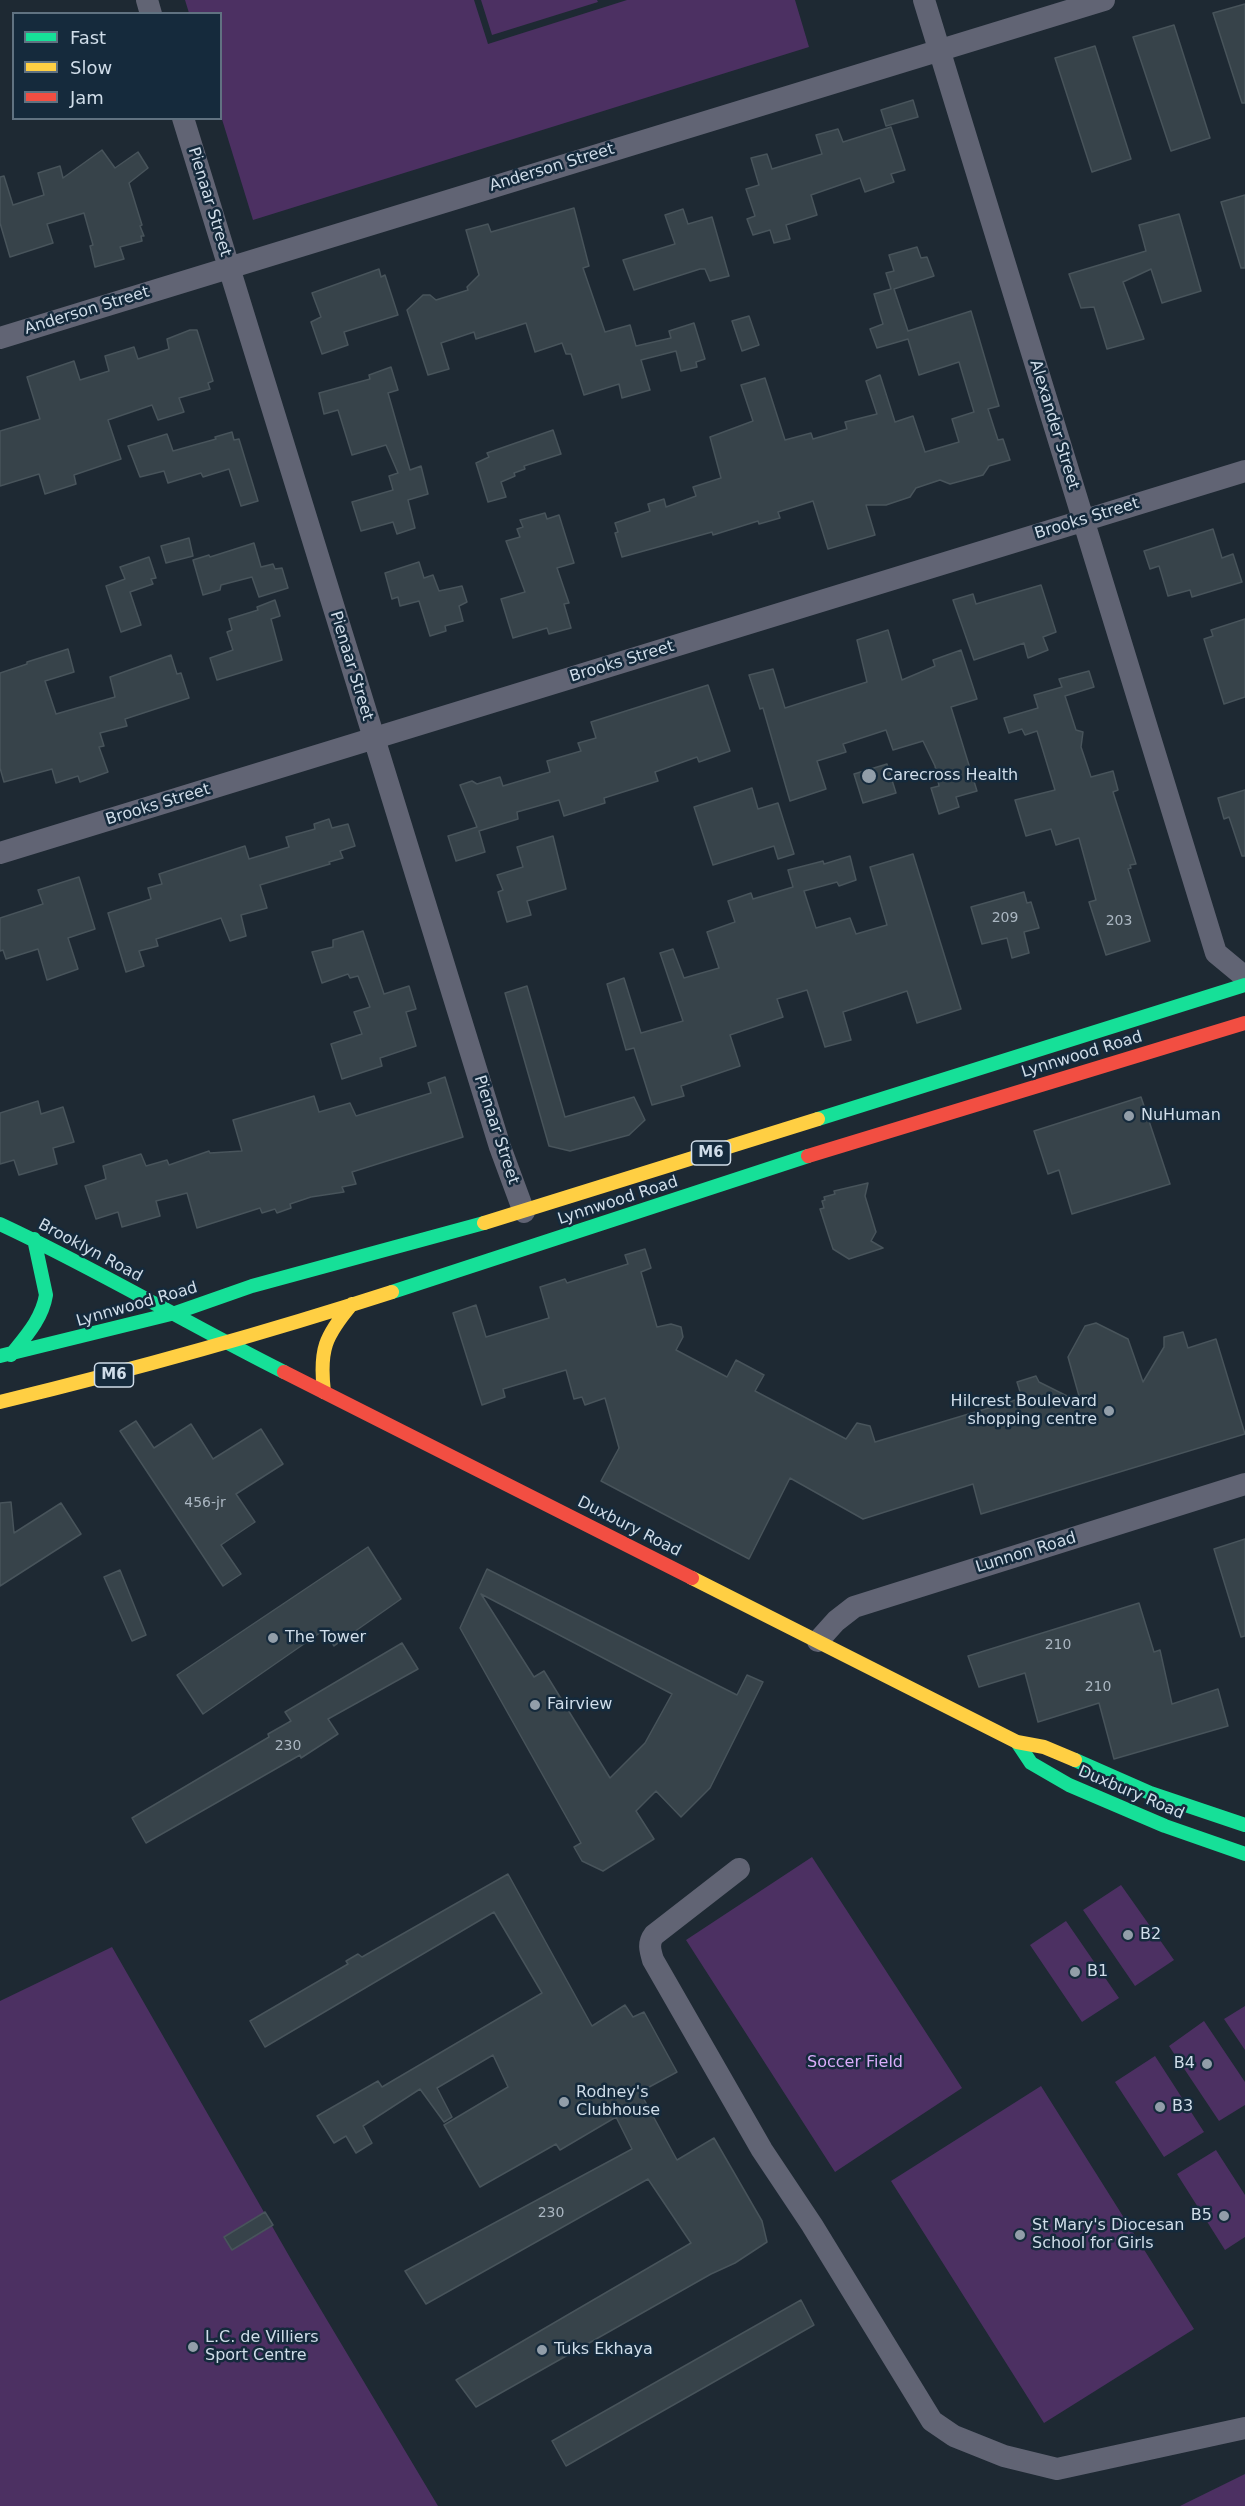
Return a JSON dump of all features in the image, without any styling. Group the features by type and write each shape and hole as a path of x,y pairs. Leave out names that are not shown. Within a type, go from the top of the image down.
{"main road":[{"name":"Lynnwood Road","path":"6,1356 176,1313 252,1286 528,1217 1245,985"},
{"name":"Lynnwood Road","path":"0,1402 126,1372 226,1343 844,1144 1245,1023"},
{"path":"550,1225 578,1220 598,1224"},
{"name":"Brooklyn Road","path":"0,1224 34,1239 176,1313 226,1343"},
{"path":"6,1356 41,1315 45,1304 46,1295 34,1239"},
{"path":"324,1392 320,1368 323,1344 329,1330 352,1304"},
{"name":"Duxbury Road","path":"226,1343 1017,1743 1034,1744 1049,1749 1122,1782 1245,1825"},
{"name":"Duxbury Road","path":"1017,1743 1031,1763 1069,1785 1165,1826 1245,1854"}],"street":[{"name":"Alexander Street","path":"924,0 1216,953"},
{"name":"Anderson Street","path":"0,338 1104,0"},
{"name":"Pienaar Street","path":"184,120 500,1147 528,1217"},
{"name":"Brooks Street","path":"0,853 1245,471"},
{"path":"1199,1000 1210,975 1216,953 1245,977"},
{"name":"Lunnon Road","path":"818,1641 836,1621 854,1607 1245,1484"},
{"path":"739,1869 654,1935 650,1940 652,1960 762,2150 812,2225 932,2421 954,2436 1004,2456 1057,2469 1245,2428"}],"green space":[{"path":"185,0 474,0 488,44 627,0 795,0 809,47 253,220 222,119 222,12 189,12"},
{"path":"481,0 597,0 598,2 492,35"},
{"name":"Soccer Field","path":"812,1857 962,2088 835,2172 686,1940"},
{"name":"B2","path":"1121,1885 1174,1960 1135,1986 1083,1910"},
{"name":"B1","path":"1066,1921 1119,1998 1082,2022 1030,1945"},
{"path":"112,1947 296,2268 438,2506 0,2506 0,2001"},
{"path":"1245,2006 1245,2050 1224,2019"},
{"name":"B4","path":"1204,2021 1245,2082 1245,2105 1219,2121 1169,2046"},
{"name":"B3","path":"1155,2056 1204,2132 1164,2157 1115,2082"},
{"path":"1041,2086 1194,2329 1044,2423 891,2181"},
{"name":"B5","path":"1216,2150 1245,2195 1245,2237 1225,2250 1177,2174"},
{"path":"1245,2474 1245,2506 1180,2506"}],"building":[{"path":"1245,4 1245,103 1242,103 1213,13"},
{"path":"1174,25 1210,138 1171,151 1133,37"},
{"path":"1095,46 1131,159 1092,172 1055,58"},
{"path":"913,100 918,117 886,126 881,110"},
{"path":"891,127 905,170 891,174 894,182 865,192 860,178 811,195 817,215 786,225 790,239 774,243 770,230 753,235 747,219 755,216 746,189 759,185 751,158 767,154 772,169 822,154 816,135 838,129 843,142"},
{"path":"102,150 115,168 138,152 148,168 129,183 142,225 140,226 144,236 141,236 142,241 120,247 124,259 95,267 90,246 93,245 84,213 47,224 53,243 10,257 0,223 0,177 4,176 13,205 44,195 38,173 60,166 63,178"},
{"path":"1245,195 1245,268 1241,268 1221,202"},
{"path":"574,208 589,266 583,268 605,332 630,325 636,346 671,338 669,331 694,323 705,359 696,362 697,367 681,371 676,351 641,360 650,390 622,398 619,384 584,395 571,354 566,354 562,343 535,352 526,323 476,339 474,332 441,343 449,369 428,375 407,310 423,295 430,295 436,300 468,290 467,287 479,275 466,230 488,224 491,232"},
{"path":"683,209 688,224 712,217 729,276 710,281 705,269 700,269 634,290 623,260 675,244 665,215"},
{"path":"1179,214 1201,291 1162,303 1151,269 1123,282 1144,339 1107,349 1094,307 1081,308 1069,274 1146,251 1139,225"},
{"path":"917,247 921,258 927,257 934,276 894,289 908,331 971,311 999,406 988,409 998,440 1003,439 1010,460 989,466 983,475 950,484 940,480 916,488 910,497 886,505 866,505 875,535 828,549 813,501 778,512 780,518 759,524 758,521 713,535 712,532 622,557 615,533 618,532 615,523 650,511 648,504 664,499 666,507 696,496 693,487 721,478 710,437 753,421 741,385 765,378 785,440 811,433 813,439 847,429 845,422 877,414 866,381 880,375 895,422 913,416 925,452 959,442 952,419 974,412 959,362 919,375 908,339 877,348 870,329 883,324 874,294 891,289 886,273 894,271 889,255"},
{"path":"379,269 381,277 385,275 398,315 344,332 348,345 322,354 311,322 321,317 312,293"},
{"path":"749,316 759,345 742,351 732,321"},
{"path":"190,330 197,330 213,381 208,383 210,389 179,398 184,412 158,420 152,405 108,420 121,459 74,475 76,484 45,494 39,474 0,486 0,431 40,419 27,377 74,361 80,380 109,371 105,356 134,347 138,359 169,349 167,339"},
{"path":"391,367 398,390 388,393 410,470 421,466 428,494 408,500 415,528 397,534 393,522 361,531 352,502 393,490 389,476 398,473 386,445 352,455 338,410 324,414 319,393 370,379 369,375"},
{"path":"553,430 561,454 524,466 525,469 514,473 515,476 501,482 506,497 488,502 476,463 489,457 487,453"},
{"path":"232,432 234,440 239,439 258,501 241,506 229,469 203,477 201,473 168,483 164,471 140,477 128,446 167,434 173,451"},
{"path":"545,513 547,519 559,515 574,563 557,568 569,603 564,604 571,628 549,634 547,628 513,638 501,599 525,592 506,541 520,537 517,529 523,527 520,520"},
{"path":"1213,529 1222,558 1233,554 1242,582 1192,597 1190,590 1168,596 1159,566 1150,569 1144,551"},
{"path":"189,538 193,556 166,563 161,546"},
{"path":"254,543 261,567 273,564 275,569 282,568 288,588 259,597 252,577 221,585 220,590 203,595 193,560"},
{"path":"149,557 156,578 151,579 153,584 130,592 141,625 121,632 106,586 125,579 120,567"},
{"path":"419,562 424,578 433,575 439,591 462,586 467,602 459,606 463,621 445,626 446,631 430,636 419,601 400,606 398,597 392,599 385,573"},
{"path":"1041,585 1056,632 1043,637 1048,650 1028,658 1024,643 974,660 953,600 973,594 976,604"},
{"path":"275,600 280,616 271,619 282,660 217,680 210,658 233,650 227,632 232,630 229,619 258,610 257,607"},
{"path":"1245,619 1245,697 1224,704 1204,639 1213,636 1211,630"},
{"path":"888,630 902,680 935,666 933,660 961,650 977,699 951,707 977,791 956,797 959,807 939,814 931,788 939,786 935,766 923,741 893,750 886,730 843,744 846,752 817,761 826,789 790,801 763,708 760,709 749,675 773,669 785,708 867,682 857,640"},
{"path":"68,649 74,672 45,681 56,714 115,697 110,677 171,655 177,674 181,673 189,698 125,719 127,726 100,733 104,746 99,747 108,772 80,782 78,776 56,783 52,769 4,782 0,768 0,673"},
{"path":"1089,671 1094,687 1065,696 1076,730 1083,732 1081,747 1091,777 1113,771 1118,790 1113,792 1136,864 1130,865 1131,868 1128,869 1150,941 1106,955 1089,902 1096,900 1079,838 1056,845 1051,829 1026,836 1015,800 1055,790 1037,731 1025,735 1022,729 1009,733 1004,718 1038,708 1034,695 1062,687 1059,679"},
{"path":"708,685 730,751 699,762 697,757 655,772 658,781 604,798 605,803 564,816 559,800 517,812 518,819 479,831 485,852 456,861 448,836 477,827 460,785 472,781 477,784 500,777 503,786 550,772 547,761 581,751 578,743 596,738 591,722"},
{"path":"887,764 896,793 863,803 854,774"},
{"path":"752,788 758,809 778,803 794,854 778,859 774,846 713,865 694,807"},
{"path":"1245,790 1245,856 1242,856 1229,817 1224,819 1218,798"},
{"path":"329,819 332,828 348,824 355,846 340,851 343,858 329,862 330,864 260,885 267,908 241,915 246,936 230,941 221,918 156,939 158,946 139,951 144,966 126,972 108,913 151,899 148,888 162,884 159,874 245,846 249,859 289,847 286,837 315,829 314,824"},
{"path":"553,836 566,889 527,901 531,915 507,922 498,892 503,890 497,875 523,867 517,847"},
{"path":"913,854 961,1009 917,1023 907,991 843,1012 851,1040 825,1047 807,990 777,999 783,1017 730,1035 740,1066 681,1086 684,1096 652,1105 634,1048 626,1050 607,984 624,978 641,1033 683,1021 660,953 673,949 684,978 719,968 707,932 735,922 728,901 751,893 753,899 793,887 788,870 823,861 824,864 850,856 856,880 839,886 837,882 804,891 816,928 850,918 856,934 887,925 870,867"},
{"path":"79,877 95,929 68,938 78,969 47,980 38,949 6,959 3,950 0,951 0,918 43,904 38,890"},
{"path":"1024,892 1027,903 1031,902 1039,928 1024,932 1029,953 1012,958 1007,938 982,944 971,907"},
{"path":"363,931 384,994 409,986 416,1009 406,1012 416,1046 380,1058 382,1066 342,1079 331,1044 362,1034 354,1012 370,1007 358,976 350,978 348,974 322,983 312,952 333,947 333,940"},
{"path":"527,986 565,1117 634,1097 645,1120 629,1135 570,1151 549,1146 505,993"},
{"path":"445,1077 463,1137 352,1172 356,1184 342,1187 344,1192 311,1197 290,1204 291,1208 277,1213 275,1209 262,1213 260,1208 197,1228 187,1193 156,1201 160,1216 122,1227 118,1212 96,1219 85,1186 106,1179 103,1166 141,1154 146,1166 167,1160 169,1165 209,1151 210,1153 242,1151 233,1120 314,1096 319,1112 350,1103 356,1116 431,1093 428,1083"},
{"path":"1141,1097 1170,1184 1072,1214 1059,1170 1048,1174 1034,1131"},
{"path":"38,1101 41,1114 63,1107 74,1142 53,1148 57,1164 19,1175 14,1160 0,1164 0,1113"},
{"path":"868,1183 865,1196 876,1232 871,1241 883,1248 849,1259 833,1249 820,1209 824,1208 822,1201 825,1200 824,1197 835,1194 834,1191"},
{"name":"Hilcrest Boulevard shopping centre","path":"645,1249 651,1268 641,1272 657,1327 671,1324 681,1327 683,1337 676,1350 727,1377 736,1360 764,1375 755,1391 846,1439 857,1423 870,1426 875,1442 1022,1398 1017,1382 1036,1376 1039,1382 1081,1403 1068,1357 1085,1326 1096,1323 1128,1339 1143,1382 1164,1347 1164,1337 1183,1332 1188,1348 1216,1339 1245,1434 981,1514 973,1484 863,1519 790,1478 749,1559 601,1481 619,1448 605,1398 585,1405 582,1397 574,1399 566,1370 503,1389 505,1397 482,1405 453,1313 476,1305 486,1337 549,1318 540,1287 565,1279 567,1283 628,1264 625,1255"},
{"path":"136,1421 154,1448 191,1424 213,1459 261,1429 283,1464 236,1494 255,1522 221,1545 241,1574 223,1586 120,1431"},
{"path":"11,1502 14,1533 61,1503 81,1534 0,1586 0,1503"},
{"path":"1245,1539 1245,1636 1241,1637 1214,1549"},
{"name":"The Tower","path":"368,1547 401,1599 334,1646 324,1630 203,1714 177,1675"},
{"name":"Fairview","path":"487,1569 737,1695 747,1675 763,1682 710,1788 681,1817 656,1791 636,1811 654,1839 603,1871 582,1861 574,1847 581,1843 460,1628","holes":["481,1594 672,1694 645,1743 610,1778 544,1671 534,1677"]},
{"path":"120,1570 146,1635 132,1641 104,1577"},
{"path":"1139,1603 1154,1652 1160,1650 1172,1704 1218,1689 1228,1726 1114,1759 1099,1703 1038,1722 1025,1673 979,1687 968,1656"},
{"name":"The Tower","path":"402,1643 418,1669 328,1719 338,1734 301,1758 300,1755 146,1843 132,1818 269,1737 268,1734 291,1721 285,1712"},
{"path":"508,1874 592,2026 625,2005 633,2017 644,2012 677,2072 640,2092 677,2160 714,2138 762,2221 767,2242 735,2263 711,2274 476,2407 456,2380 691,2243 648,2179 426,2304 405,2271 632,2149 616,2117 560,2150 556,2144 480,2187 444,2125 508,2087 493,2055 437,2088 452,2117 444,2122 420,2089 363,2126 372,2143 356,2153 346,2136 334,2143 317,2116 378,2081 382,2087 542,1993 494,1912 265,2047 250,2021 348,1964 346,1961 358,1954 362,1957"},
{"path":"265,2212 273,2225 232,2250 224,2237"},
{"path":"801,2300 814,2325 566,2466 552,2441"}],"traffic: fast":[{"path":"818,1119 1245,985"},
{"path":"392,1292 808,1156"},
{"path":"0,1356 175,1313 252,1286 484,1223"},
{"path":"0,1224 72,1259 284,1372"},
{"path":"11,1355 37,1320 46,1295 34,1239"},
{"path":"1017,1742 1031,1763 1069,1785 1165,1826 1245,1854"},
{"path":"1075,1760 1150,1793 1245,1825"}],"traffic: slow":[{"path":"484,1223 818,1119"},
{"path":"0,1402 197,1351 392,1292"},
{"path":"324,1392 322,1365 326,1344 336,1325 352,1304"},
{"path":"692,1578 1017,1742 1044,1747 1075,1760"}],"traffic: jam":[{"path":"808,1156 1245,1023"},
{"path":"284,1372 692,1578"}],"place":[{"name":"Carecross Health","path":"869,776"},
{"name":"NuHuman","path":"1129,1116"},
{"name":"Hilcrest Boulevard shopping centre","path":"1109,1411"},
{"name":"The Tower","path":"273,1638"},
{"name":"Fairview","path":"535,1705"},
{"name":"B2","path":"1128,1935"},
{"name":"B1","path":"1075,1972"},
{"name":"B4","path":"1207,2064"},
{"name":"Rodney's Clubhouse","path":"564,2102"},
{"name":"B3","path":"1160,2107"},
{"name":"B5","path":"1224,2216"},
{"name":"St Mary's Diocesan School for Girls","path":"1020,2235"},
{"name":"L.C. de Villiers Sport Centre","path":"193,2347"},
{"name":"Tuks Ekhaya","path":"542,2350"}]}
